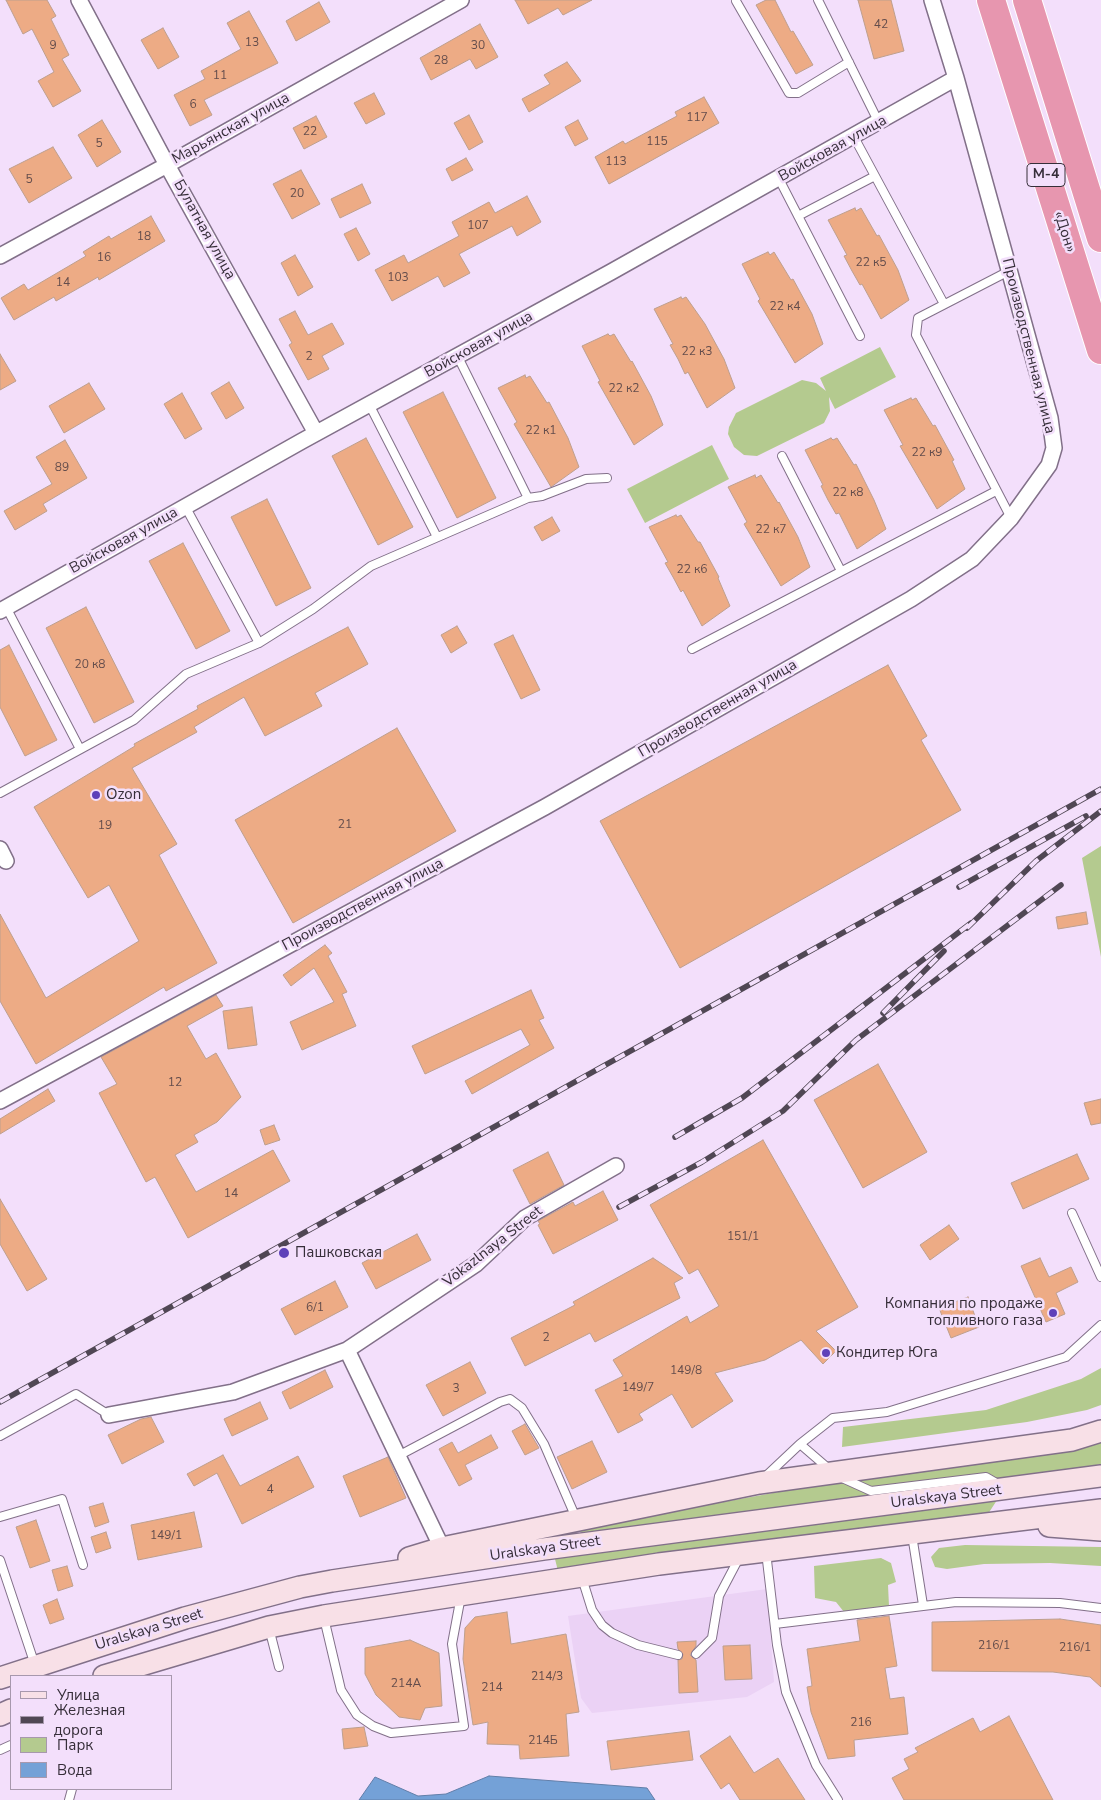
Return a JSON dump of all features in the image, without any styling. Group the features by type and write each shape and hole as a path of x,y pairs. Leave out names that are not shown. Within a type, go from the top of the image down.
{"highway":[{"name":"«Дон»","path":"991,0 1101,350"},
{"name":"М-4","path":"1027,0 1101,238"}],"main road":[{"path":"332,1580 442,1548 759,1483 1072,1440 1101,1431"},
{"name":"Uralskaya Street","path":"0,1678 35,1665 185,1618 300,1586 332,1580 544,1549 1101,1476"},
{"path":"1006,1522 1025,1511 1026,1505 1020,1495 1009,1489"},
{"name":"Uralskaya Street","path":"107,1675 269,1627 462,1593 741,1553 1101,1510"},
{"path":"1006,1522 1101,1530"}],"street":[{"name":"Булатная улица","path":"79,0 167,165 316,433"},
{"name":"Марьянская улица","path":"0,256 167,165 461,0"},
{"name":"Производственная улица","path":"0,1101 545,807 911,599 972,560 1011,518 1049,465 1054,448 1050,418 956,78 932,0"},
{"name":"Войсковая улица","path":"3,609 316,433 370,406 854,137 956,78"},
{"name":"Vokazlnaya Street","path":"109,1415 233,1392 347,1350 476,1264 525,1218 616,1166"},
{"path":"347,1350 442,1548"}],"lane":[{"path":"818,0 879,123"},
{"path":"736,1 789,93 798,93 849,62"},
{"path":"854,137 944,304"},
{"path":"798,216 875,176"},
{"path":"779,178 860,336"},
{"path":"1009,270 918,318 916,335 1011,518"},
{"path":"458,356 528,498"},
{"path":"370,406 437,537"},
{"path":"782,456 841,572"},
{"path":"0,793 134,720 186,674 259,643 313,609 371,566 528,498 542,496 586,478 607,478"},
{"path":"692,649 996,491"},
{"path":"185,506 259,643"},
{"path":"3,609 80,749"},
{"path":"1072,1213 1101,1277"},
{"path":"759,1483 800,1444 833,1418 887,1412 1066,1357 1101,1325"},
{"path":"0,1436 76,1394 109,1415"},
{"path":"398,1456 500,1402 510,1399 522,1408 544,1444 576,1520"},
{"path":"800,1444 834,1472 871,1491 986,1477 1009,1489"},
{"path":"0,1517 62,1499 83,1565"},
{"path":"912,1532 923,1605"},
{"path":"766,1550 774,1624 786,1692 816,1765 838,1800"},
{"path":"696,1654 712,1638 719,1596 741,1553"},
{"path":"0,1560 35,1665"},
{"path":"581,1576 592,1610 602,1625 612,1633 638,1645 678,1655"},
{"path":"324,1616 341,1690 357,1715 373,1726 391,1733 464,1726 452,1644 462,1593"},
{"path":"774,1624 956,1602 1060,1602 1101,1608"},
{"path":"269,1627 279,1667"}],"shaded area":[{"path":"767,1589 774,1682 747,1697 592,1713 581,1698 568,1616"}],"green space":[{"path":"880,347 896,377 835,409 829,397 830,411 824,423 757,456 744,455 734,447 728,434 729,427 736,413 802,380 816,383 826,391 820,378"},
{"path":"712,445 729,479 645,523 627,489"},
{"path":"1101,846 1101,957 1082,858"},
{"path":"1101,1368 1101,1405 1087,1410 1027,1422 842,1447 843,1427 986,1410 1081,1379"},
{"path":"1101,1438 1101,1464 1045,1477 602,1536 569,1530 806,1487"},
{"path":"999,1497 988,1514 558,1571 555,1559"},
{"path":"965,1545 1101,1547 1101,1566 1050,1563 984,1564 947,1569 935,1567 931,1557 939,1548"},
{"path":"881,1558 891,1563 896,1582 888,1585 889,1606 844,1612 836,1602 815,1598 814,1566"}],"water":[{"path":"489,1776 647,1788 655,1800 359,1800 375,1777 418,1796 446,1794"}],"building":[{"path":"6,0 47,0 56,16 51,19 69,55 62,59 81,91 53,107 38,81 54,72 32,29 23,34"},
{"path":"515,0 592,0 563,15 558,8 528,24"},
{"path":"766,0 775,0 791,32 793,31 813,65 796,74 756,5"},
{"path":"858,0 891,0 904,51 874,59"},
{"path":"319,2 330,22 296,41 286,21"},
{"path":"249,11 278,63 204,100 212,115 190,126 174,95 205,79 201,71 241,49 227,23"},
{"path":"480,24 498,57 476,69 470,59 431,80 420,58"},
{"path":"163,28 179,57 158,69 141,40"},
{"path":"567,62 581,81 529,112 522,99 550,84 544,75"},
{"path":"374,93 385,114 366,124 354,103"},
{"path":"704,97 719,123 609,184 595,157 623,141 625,144 677,116 675,112"},
{"path":"469,115 483,142 469,150 454,123"},
{"path":"316,116 327,137 304,149 293,128"},
{"path":"102,120 121,152 97,167 78,135"},
{"path":"578,120 588,139 575,146 565,127"},
{"path":"53,147 72,178 29,203 9,169"},
{"path":"466,158 473,170 452,181 446,169"},
{"path":"301,170 320,204 292,219 273,184"},
{"path":"362,184 371,203 340,218 331,199"},
{"path":"527,196 541,222 517,236 512,226 459,254 470,273 444,287 438,276 392,301 375,270 404,255 408,263 459,236 452,222 489,202 495,213"},
{"path":"855,208 856,211 861,208 877,236 879,235 898,270 909,300 881,319 862,284 860,285 852,271 844,256 847,255 828,220"},
{"path":"151,216 165,241 99,280 98,277 56,301 54,297 14,320 1,298 24,284 28,290 86,256 83,252 109,236 111,239"},
{"path":"356,228 370,254 358,261 344,234"},
{"path":"768,252 770,255 774,252 791,280 793,279 812,314 823,344 795,363 758,301 760,299 742,264"},
{"path":"295,255 313,287 298,296 281,263"},
{"path":"681,297 682,299 686,297 705,324 724,359 735,388 707,408 688,372 685,374 670,345 673,344 654,309"},
{"path":"295,311 308,335 332,323 344,344 322,356 329,369 308,380 289,345 292,343 279,319"},
{"path":"608,334 610,336 614,334 632,361 651,396 663,425 634,445 598,382 600,381 582,346"},
{"path":"0,354 16,381 0,390"},
{"path":"525,375 526,378 530,376 547,403 549,402 568,438 579,467 551,487 514,424 517,422 498,388"},
{"path":"229,382 244,408 226,419 211,393"},
{"path":"89,383 105,409 64,433 49,406"},
{"path":"443,392 496,498 457,518 403,412"},
{"path":"182,393 202,429 185,439 164,404"},
{"path":"911,398 912,400 916,398 933,426 935,425 954,460 952,461 965,489 937,509 900,446 903,445 884,410"},
{"path":"366,438 413,527 378,545 332,456"},
{"path":"831,438 833,440 837,438 854,465 856,464 886,529 857,549 839,513 836,514 828,500 821,486 823,485 805,450"},
{"path":"65,440 87,478 43,504 47,511 15,530 4,511 52,484 36,457"},
{"path":"755,475 756,478 761,475 779,502 798,537 810,567 781,586 744,524 747,522 728,487"},
{"path":"267,499 311,588 276,606 231,517"},
{"path":"676,515 677,517 681,515 698,542 700,542 719,577 730,606 702,626 683,590 681,592 665,563 668,562 649,527"},
{"path":"552,517 560,531 542,541 534,527"},
{"path":"183,543 230,631 196,649 149,561"},
{"path":"86,607 134,702 94,723 46,628"},
{"path":"457,626 467,643 451,653 441,635"},
{"path":"348,627 368,664 315,693 322,706 265,736 244,697 194,727 197,732 132,768 177,844 159,855 217,963 166,991 164,987 36,1064 0,1001 0,914 46,998 139,941 109,885 88,898 34,807 135,746 134,744 198,709 197,706"},
{"path":"513,635 540,690 521,699 494,644"},
{"path":"9,645 57,740 25,756 0,707 0,650"},
{"path":"888,665 927,736 921,740 961,810 680,968 600,821"},
{"path":"397,728 456,831 293,923 235,820"},
{"path":"1086,912 1088,924 1058,929 1056,917"},
{"path":"325,945 332,953 328,956 347,992 342,994 356,1026 302,1050 290,1022 334,1002 314,968 291,986 283,975"},
{"path":"531,990 544,1018 539,1020 554,1048 472,1094 465,1081 530,1045 521,1029 425,1074 412,1046"},
{"path":"216,995 223,1006 187,1026 206,1059 216,1053 241,1097 217,1122 194,1135 198,1142 175,1155 196,1192 273,1150 290,1181 188,1238 155,1177 146,1182 99,1093 117,1084 101,1057"},
{"path":"252,1007 257,1045 228,1049 223,1011"},
{"path":"878,1064 927,1152 863,1188 814,1100"},
{"path":"48,1089 55,1101 0,1134 0,1119"},
{"path":"1101,1099 1101,1123 1091,1125 1084,1103"},
{"path":"274,1125 280,1140 265,1145 260,1130"},
{"path":"763,1140 858,1307 816,1331 836,1351 823,1364 801,1340 765,1360 715,1373 733,1401 692,1428 672,1394 639,1414 643,1420 618,1433 595,1390 623,1376 613,1360 687,1316 690,1323 719,1306 698,1269 689,1274 650,1205"},
{"path":"548,1152 564,1185 530,1204 513,1170"},
{"path":"1077,1154 1089,1179 1023,1209 1011,1183"},
{"path":"603,1191 618,1220 553,1254 538,1225 540,1224 538,1221 573,1202 575,1206"},
{"path":"0,1199 47,1279 27,1291 0,1244"},
{"path":"949,1225 959,1239 930,1260 920,1245"},
{"path":"417,1234 431,1260 376,1289 362,1263"},
{"path":"653,1258 683,1278 674,1283 680,1298 595,1342 590,1333 525,1366 511,1338 575,1305 573,1302"},
{"path":"1040,1258 1049,1277 1071,1267 1078,1282 1056,1293 1065,1314 1046,1322 1021,1266"},
{"name":"Пашковская","path":"335,1281 348,1307 295,1335 281,1309"},
{"path":"968,1297 979,1327 951,1338 939,1308"},
{"path":"470,1362 486,1393 443,1416 426,1385"},
{"path":"325,1370 333,1387 290,1409 282,1392"},
{"path":"260,1402 268,1419 232,1436 224,1419"},
{"path":"151,1417 164,1442 122,1464 108,1435 141,1419"},
{"path":"525,1424 539,1448 525,1455 512,1431"},
{"path":"491,1435 498,1448 465,1465 472,1479 459,1486 439,1449 452,1442 458,1453"},
{"path":"592,1441 607,1472 572,1489 557,1457"},
{"path":"223,1455 240,1486 298,1456 314,1487 242,1524 217,1473 194,1486 187,1474"},
{"path":"388,1457 406,1498 360,1517 343,1476"},
{"path":"103,1503 109,1522 95,1527 89,1507"},
{"path":"194,1512 202,1547 138,1560 131,1525"},
{"path":"36,1520 50,1561 30,1568 16,1527"},
{"path":"106,1532 111,1548 96,1553 91,1537"},
{"path":"67,1566 73,1586 58,1591 52,1570"},
{"path":"57,1599 64,1619 50,1624 43,1605"},
{"path":"507,1612 511,1644 566,1634 579,1712 566,1714 569,1756 520,1759 519,1745 487,1744 488,1722 473,1725 463,1659 465,1628 475,1617"},
{"path":"889,1616 897,1666 885,1668 890,1699 904,1697 908,1734 854,1740 855,1756 828,1759 811,1712 807,1687 812,1686 807,1649 860,1641 857,1620"},
{"path":"1060,1619 1101,1625 1101,1687 1090,1677 1053,1672 932,1671 932,1622"},
{"path":"410,1640 439,1653 442,1706 425,1708 420,1720 399,1717 376,1695 365,1674 365,1648"},
{"path":"696,1641 696,1646 690,1655 696,1660 698,1692 679,1693 678,1660 682,1659 683,1654 678,1649 677,1642"},
{"path":"750,1645 752,1679 725,1680 723,1646"},
{"path":"1009,1716 1053,1800 904,1800 892,1778 909,1769 904,1759 918,1752 915,1748 973,1718 980,1732"},
{"path":"364,1727 368,1746 344,1749 342,1729"},
{"path":"689,1731 693,1760 611,1770 607,1741"},
{"path":"730,1736 754,1773 778,1758 805,1800 740,1800 729,1783 721,1789 700,1756"}],"railway":[{"path":"0,1402 1101,789"},
{"path":"967,928 1036,861 1101,811"},
{"path":"959,887 1086,816"},
{"path":"619,1207 702,1162 783,1111 856,1040 1061,885"},
{"path":"675,1137 742,1098 971,923"},
{"path":"883,1013 944,951"}],"place":[{"name":"Ozon","path":"96,795"},
{"name":"Пашковская","path":"284,1253"},
{"name":"Компания по продаже топливного газа","path":"1053,1313"},
{"name":"Кондитер Юга","path":"826,1353"}]}
